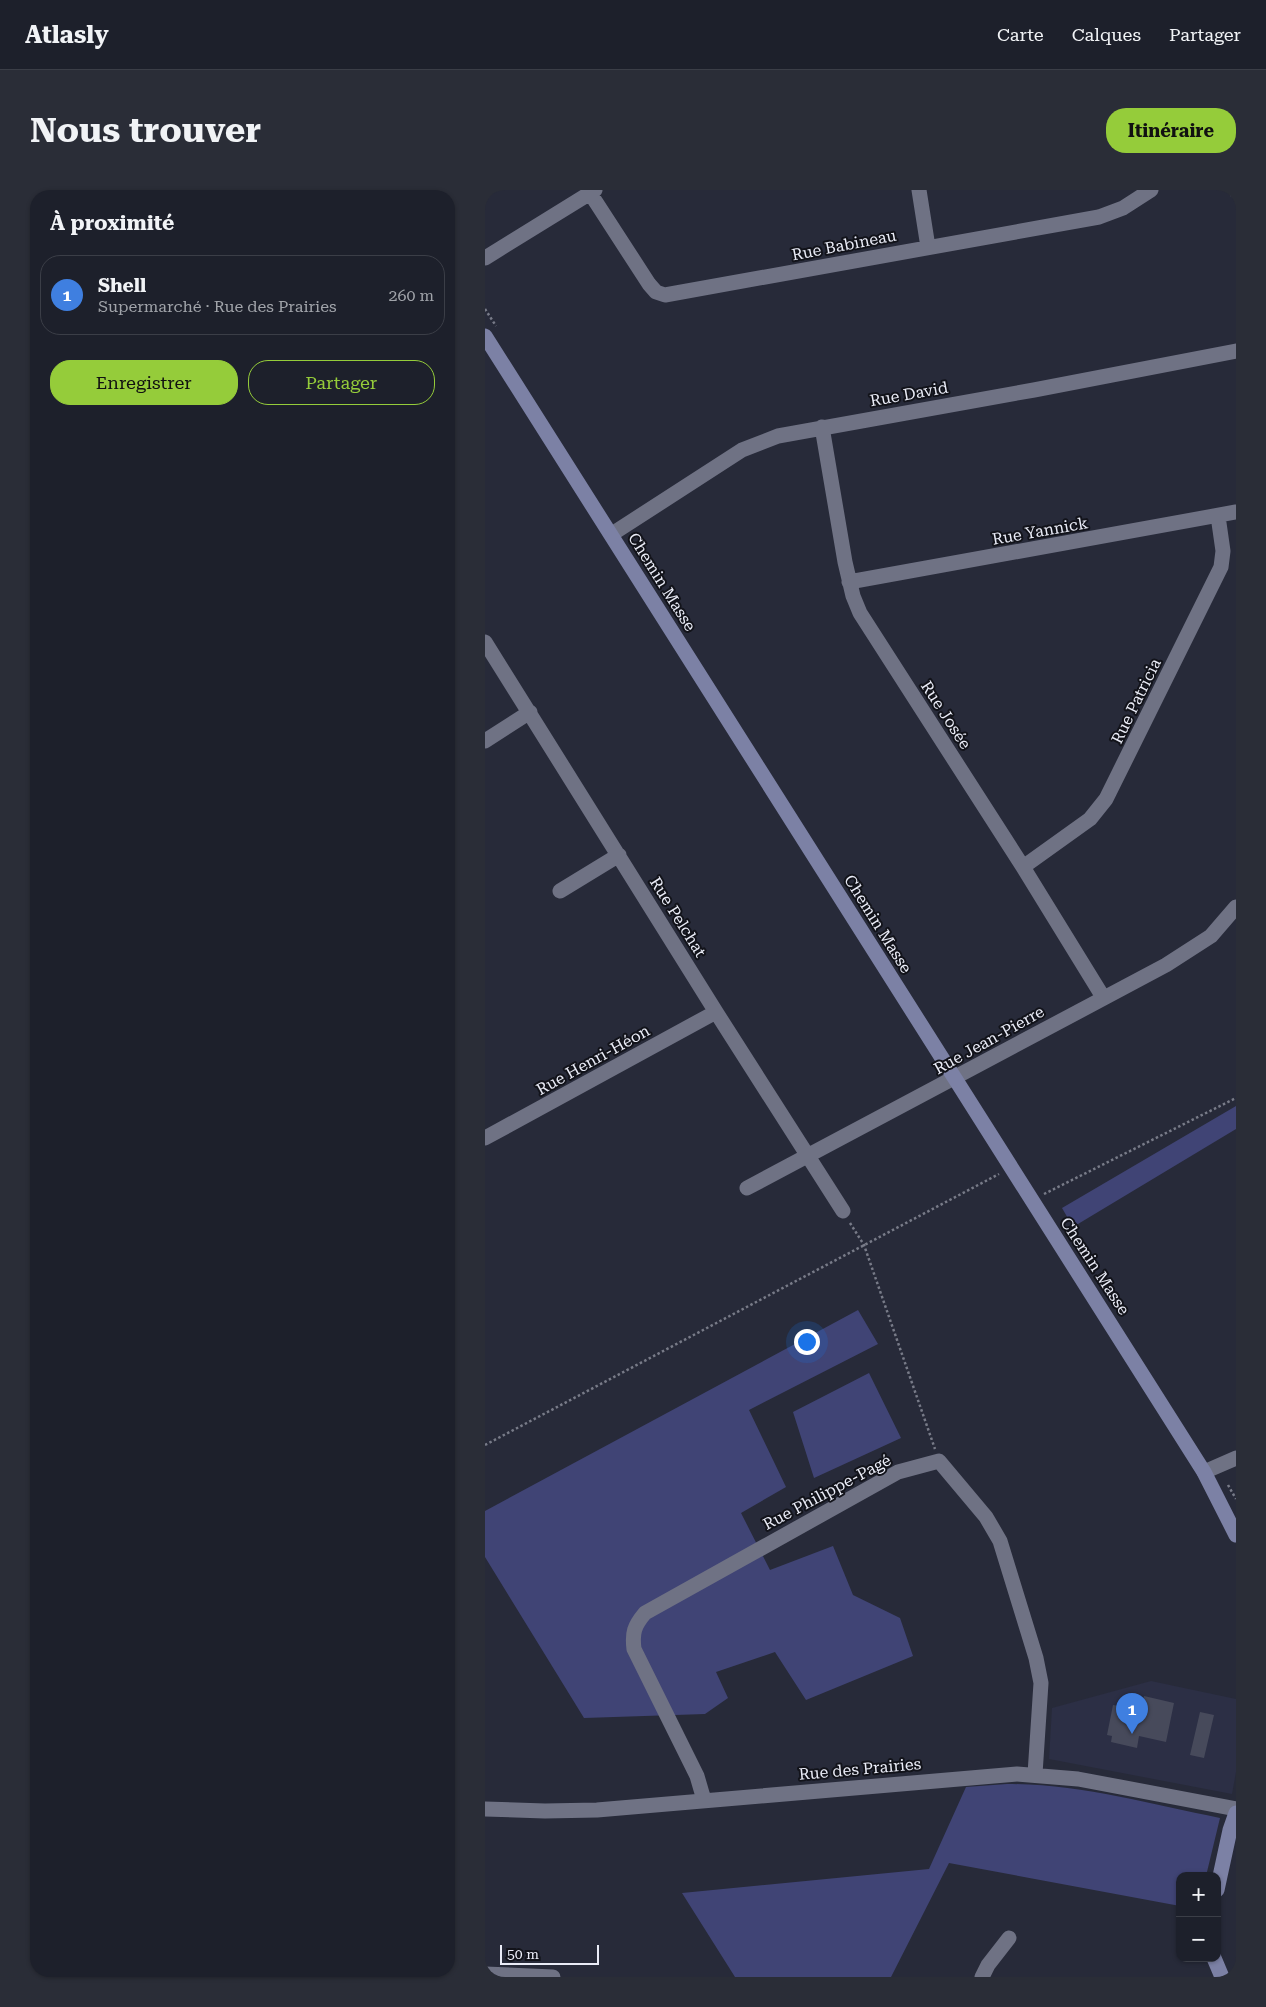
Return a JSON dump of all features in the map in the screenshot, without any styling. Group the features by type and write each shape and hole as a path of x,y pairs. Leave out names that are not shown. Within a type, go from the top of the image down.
{"street":[{"path":"919,190 928,247"},
{"name":"Rue Babineau","path":"592,192 649,284 656,292 665,295 1099,217 1123,208 1151,190"},
{"path":"485,258 592,192"},
{"name":"Chemin Masse","path":"485,336 1204,1472 1236,1535"},
{"name":"Rue David","path":"612,534 749,447 778,436 1236,351"},
{"name":"Rue Josée","path":"822,428 849,582 865,622 1023,867 1103,998"},
{"name":"Rue Yannick","path":"849,582 1236,512"},
{"name":"Rue Patricia","path":"1023,867 1090,819 1106,799 1221,567 1223,551 1218,516"},
{"name":"Rue Pelchat","path":"485,642 716,1012 843,1211"},
{"path":"485,741 530,712"},
{"path":"560,891 619,855"},
{"name":"Rue Jean-Pierre","path":"747,1188 1165,965 1205,941 1221,926 1236,906"},
{"name":"Rue Henri-Héon","path":"485,1138 716,1012"},
{"path":"1204,1472 1236,1458"},
{"path":"939,1461 986,1517 1000,1541 1036,1658 1041,1683 1035,1774"},
{"name":"Rue Philippe-Pagé","path":"704,1800 697,1776 634,1649 632,1634 635,1625 645,1613 898,1472 939,1461"},
{"name":"Rue des Prairies","path":"485,1809 562,1811 981,1776 1035,1774 1078,1779 1236,1809"},
{"path":"1221,1872 1230,1830 1236,1813"},
{"path":"982,1977 988,1965 1009,1938"},
{"path":"1216,1962 1222,1977"},
{"path":"485,1974 553,1977"}],"path":[{"path":"1032,1200 1236,1098"},
{"path":"485,1445 1011,1168"},
{"path":"843,1211 864,1245 939,1461"}],"shaded area":[{"path":"1236,1106 1236,1129 1073,1227 1062,1208"},
{"path":"858,1310 878,1344 749,1410 786,1487 741,1513 770,1570 833,1546 853,1595 900,1618 913,1656 806,1700 775,1652 716,1672 728,1698 705,1714 584,1718 485,1557 485,1511"},
{"path":"869,1373 901,1438 814,1478 793,1412"},
{"path":"1151,1681 1236,1699 1236,1772 1232,1794 1049,1759 1052,1708"},
{"path":"1007,1784 1061,1787 1141,1801 1220,1818 1207,1872 1176,1872 1176,1905 949,1863 891,1977 735,1977 682,1893 929,1869 966,1787"}],"building":[{"path":"1144,1696 1174,1703 1166,1742 1139,1736 1137,1748 1111,1742 1112,1736 1107,1735 1113,1705 1142,1710"},
{"path":"1200,1712 1214,1715 1204,1758 1190,1755"}],"place":[{"name":"Shell","path":"1132,1734"}]}
